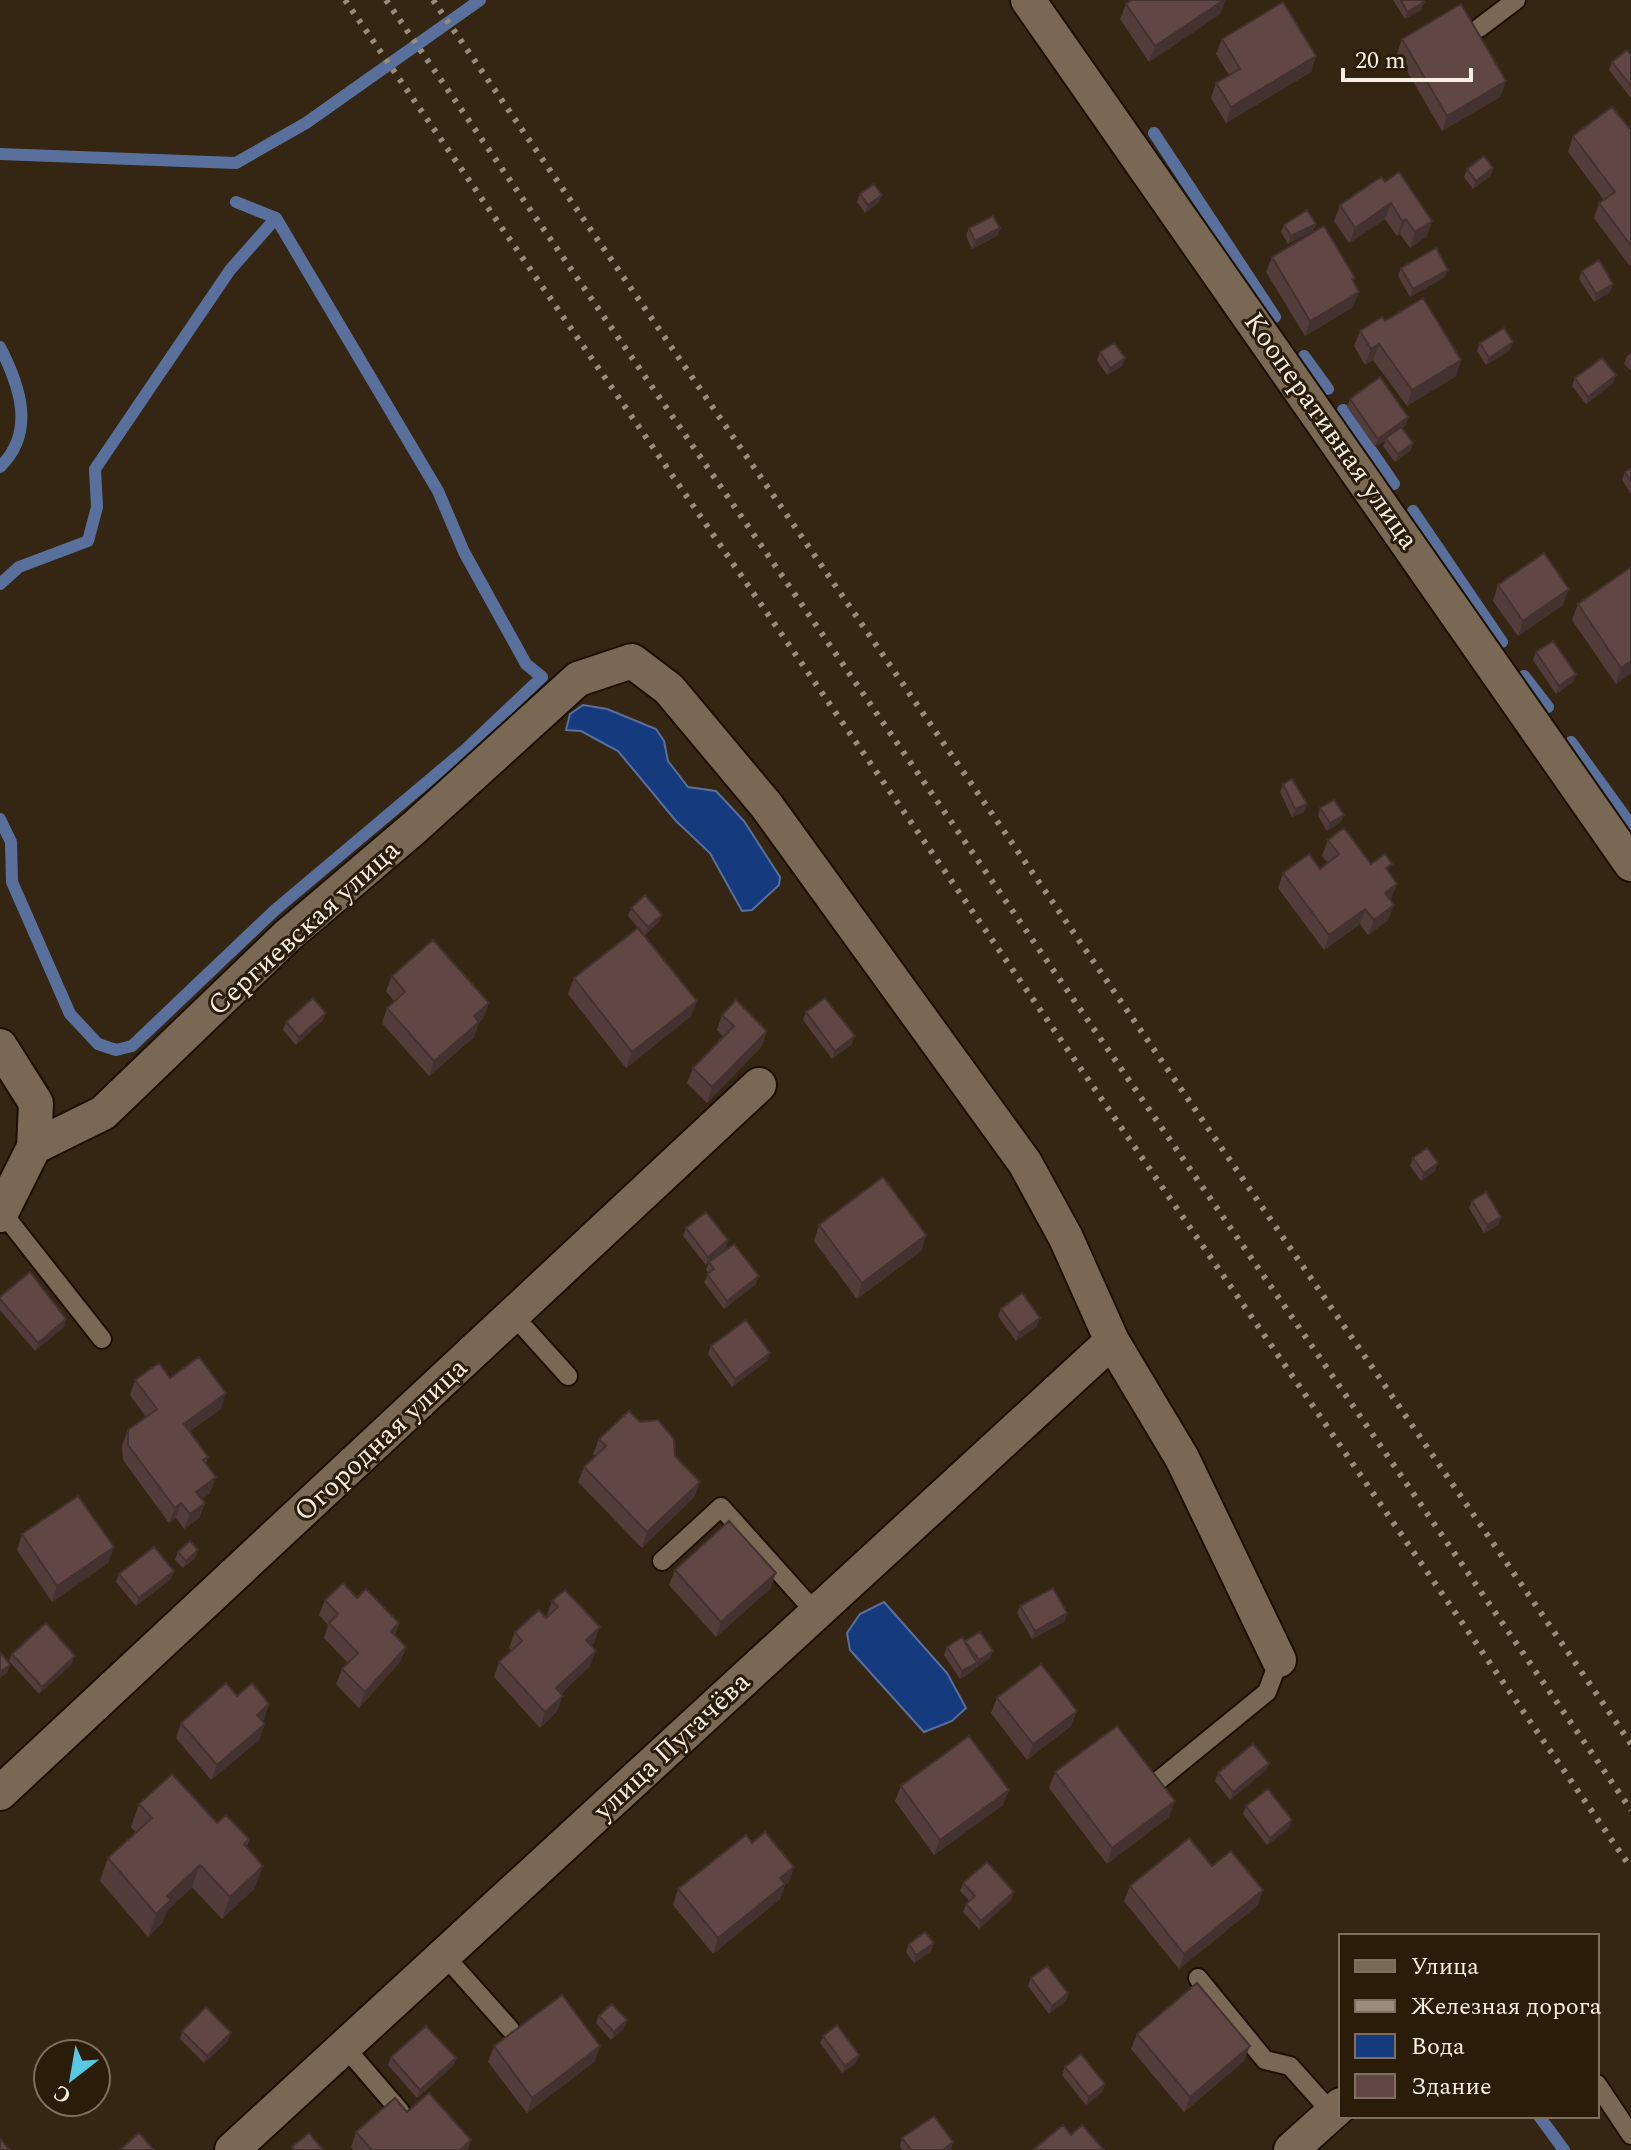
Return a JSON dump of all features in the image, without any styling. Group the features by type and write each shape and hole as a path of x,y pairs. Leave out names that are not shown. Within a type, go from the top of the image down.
{"street":[{"name":"Кооперативная улица","path":"1028,0 1631,864"},
{"name":"Сергиевская улица","path":"34,1147 103,1113 287,936 415,827 578,679 632,661 669,689 766,805 1025,1163 1066,1238 1112,1341"},
{"path":"0,1046 36,1103 34,1147 1,1214"},
{"name":"Огородная улица","path":"0,1793 759,1085"},
{"path":"1112,1341 1182,1458 1279,1660"},
{"name":"улица Пугачёва","path":"232,2150 1112,1341"},
{"path":"1291,2150 1336,2109"}],"lane":[{"path":"1479,28 1516,0"},
{"path":"1,1214 102,1339"},
{"path":"514,1316 568,1376"},
{"path":"662,1561 721,1507 816,1613"},
{"path":"1153,1785 1267,1692 1279,1660"},
{"path":"444,1955 510,2029"},
{"path":"1198,1978 1265,2060 1290,2066 1336,2109"},
{"path":"344,2046 400,2111"},
{"path":"1599,2087 1631,2135"}],"water":[{"path":"583,705 607,709 656,729 664,741 668,761 688,787 716,791 744,821 780,877 779,885 752,910 742,911 710,853 676,821 618,751 581,731 566,730 570,714"},
{"path":"884,1602 947,1673 966,1708 952,1721 924,1732 850,1650 847,1633 860,1614"}],"building":[{"path":"1132,0 1224,0 1155,46 1126,4"},
{"path":"1401,0 1422,0 1424,2 1407,12"},
{"path":"1283,2 1316,56 1231,107 1216,83 1240,69 1222,39"},
{"path":"1461,4 1506,81 1447,116 1402,39"},
{"path":"1627,50 1631,55 1631,86 1612,62"},
{"path":"1612,107 1629,128 1631,126 1631,246 1599,203 1615,192 1573,136"},
{"path":"1484,156 1493,168 1476,181 1467,169"},
{"path":"1399,172 1432,221 1415,232 1406,219 1402,221 1391,203 1355,228 1340,205 1381,177 1385,182"},
{"path":"874,184 882,195 868,205 860,194"},
{"path":"1307,210 1316,224 1291,236 1284,225"},
{"path":"993,216 1000,228 975,241 969,228"},
{"path":"1324,226 1355,278 1352,279 1359,292 1310,321 1272,257"},
{"path":"1436,248 1448,270 1413,289 1401,268"},
{"path":"1599,260 1613,284 1596,294 1582,271"},
{"path":"1423,298 1461,360 1412,390 1379,344 1371,349 1360,331 1382,317 1385,321"},
{"path":"1504,328 1513,342 1489,358 1480,343"},
{"path":"1114,343 1125,358 1110,368 1100,352"},
{"path":"1602,358 1616,375 1588,397 1575,378"},
{"path":"1380,377 1408,417 1378,439 1350,399"},
{"path":"1401,427 1413,443 1398,454 1386,438"},
{"path":"1544,553 1569,589 1523,621 1498,585"},
{"path":"1631,567 1631,661 1621,668 1578,604"},
{"path":"1553,641 1576,674 1559,686 1536,652"},
{"path":"1292,779 1307,804 1295,809 1283,784"},
{"path":"1334,800 1344,815 1330,823 1320,808"},
{"path":"1344,828 1371,864 1385,854 1392,864 1386,868 1397,884 1385,893 1394,905 1374,920 1365,909 1329,935 1283,873 1309,854 1320,869 1339,854 1328,840"},
{"path":"645,895 662,915 648,927 631,908"},
{"path":"638,928 697,1001 632,1052 574,978"},
{"path":"433,940 489,1003 474,1016 479,1022 434,1061 387,1008 405,992 392,976"},
{"path":"313,998 326,1013 299,1037 286,1022"},
{"path":"825,998 855,1036 835,1051 806,1012"},
{"path":"736,1000 767,1031 712,1087 693,1068 734,1026 722,1015"},
{"path":"1427,1148 1438,1163 1424,1173 1413,1158"},
{"path":"883,1177 926,1235 862,1283 819,1225"},
{"path":"1486,1192 1501,1217 1487,1225 1472,1201"},
{"path":"706,1212 728,1240 708,1257 686,1228"},
{"path":"734,1244 759,1276 727,1301 707,1274 714,1269 709,1262"},
{"path":"30,1272 66,1319 38,1343 0,1299"},
{"path":"1022,1293 1040,1318 1019,1333 1001,1309"},
{"path":"746,1320 770,1353 735,1379 711,1346"},
{"path":"199,1357 226,1393 184,1424 208,1457 203,1460 216,1477 196,1492 205,1503 190,1514 181,1503 175,1508 128,1445 128,1430 157,1409 135,1380 159,1363 170,1378"},
{"path":"629,1411 640,1422 658,1420 674,1439 675,1456 700,1482 647,1532 584,1467 606,1446 599,1439"},
{"path":"78,1496 114,1547 57,1586 22,1534"},
{"path":"729,1521 776,1573 721,1622 675,1570"},
{"path":"190,1541 198,1550 186,1561 178,1552"},
{"path":"154,1547 174,1571 139,1598 119,1574"},
{"path":"343,1583 357,1598 366,1589 399,1623 391,1631 406,1647 365,1692 342,1669 358,1653 329,1623 338,1614 325,1600"},
{"path":"1053,1588 1067,1613 1035,1631 1020,1606"},
{"path":"565,1590 600,1627 586,1640 596,1651 556,1688 563,1696 545,1712 499,1662 522,1641 515,1632 539,1610 546,1618 558,1607 552,1601"},
{"path":"46,1623 75,1656 42,1687 12,1654"},
{"path":"980,1632 993,1651 979,1660 965,1641"},
{"path":"962,1637 977,1663 962,1671 947,1647"},
{"path":"0,1652 10,1665 0,1672"},
{"path":"1041,1664 1077,1711 1033,1744 997,1698"},
{"path":"226,1683 237,1696 252,1683 269,1704 257,1715 265,1724 217,1765 181,1723"},
{"path":"1117,1726 1175,1801 1112,1848 1055,1772"},
{"path":"969,1736 1009,1790 940,1840 901,1786"},
{"path":"1253,1744 1269,1763 1233,1792 1218,1773"},
{"path":"172,1774 217,1823 226,1815 249,1839 244,1844 263,1866 230,1897 200,1865 167,1896 171,1900 156,1914 108,1858 152,1818 139,1804"},
{"path":"1268,1789 1292,1820 1270,1838 1246,1806"},
{"path":"765,1832 794,1867 780,1878 785,1884 718,1938 678,1889 746,1835 752,1843"},
{"path":"1189,1838 1212,1866 1231,1851 1263,1890 1184,1954 1130,1886"},
{"path":"987,1862 1014,1892 981,1921 966,1904 975,1896 963,1883"},
{"path":"925,1932 934,1943 916,1955 909,1944"},
{"path":"1047,1966 1068,1993 1052,2006 1031,1978"},
{"path":"1197,1983 1250,2046 1190,2097 1137,2034"},
{"path":"562,1995 600,2046 532,2098 494,2046"},
{"path":"612,2004 627,2020 614,2032 599,2016"},
{"path":"206,2007 231,2033 207,2056 182,2031"},
{"path":"837,2025 859,2055 845,2066 823,2036"},
{"path":"426,2026 456,2058 420,2090 391,2057"},
{"path":"1081,2054 1105,2084 1089,2097 1065,2067"},
{"path":"429,2093 471,2140 460,2150 372,2150 356,2132 395,2098 407,2112"},
{"path":"934,2116 953,2142 943,2150 911,2150 902,2138"},
{"path":"1063,2125 1071,2135 1082,2125 1104,2150 1033,2150"},
{"path":"139,2133 154,2150 120,2150"},
{"path":"309,2133 323,2150 295,2150 292,2147"},
{"path":"0,2139 10,2150 0,2150"}],"waterway":[{"path":"0,154 236,163 306,123 480,0"},
{"path":"1154,133 1275,317"},
{"path":"0,584 19,567 88,541 97,507 95,469 230,270 276,218 236,202"},
{"path":"0,819 11,842 12,882 70,1014 98,1044 116,1050 132,1046 275,910 465,750 542,677 526,664 464,552 438,491 276,218"},
{"path":"0,347 14,377 21,408 18,439 0,467"},
{"path":"1304,356 1328,389"},
{"path":"1343,410 1394,484"},
{"path":"1413,511 1502,642"},
{"path":"1524,676 1548,707"},
{"path":"1571,742 1631,825"},
{"path":"1540,2118 1564,2150"}],"railway":[{"path":"345,0 1631,1868"},
{"path":"386,0 1631,1810"},
{"path":"433,0 1631,1744"}]}
